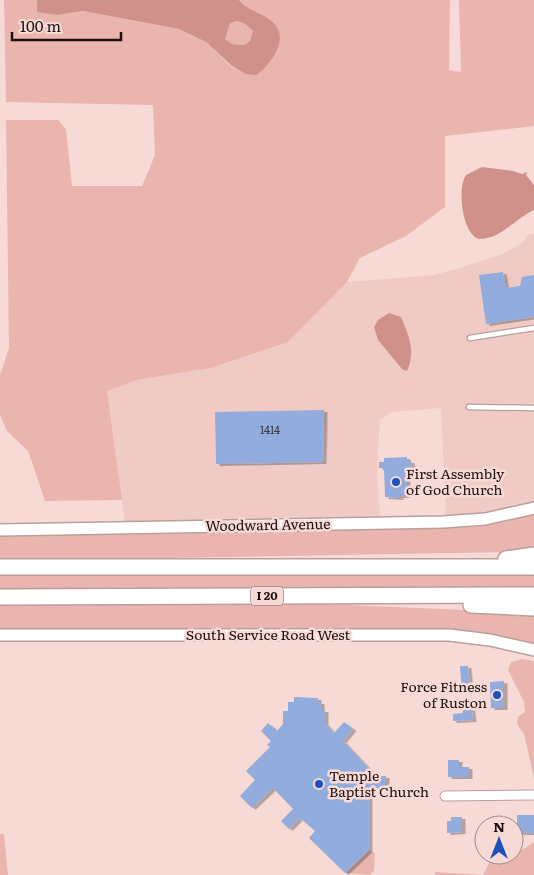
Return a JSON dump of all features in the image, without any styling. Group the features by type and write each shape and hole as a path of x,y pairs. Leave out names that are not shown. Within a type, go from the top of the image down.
{"highway":[{"path":"453,567 534,555"},
{"name":"I 20","path":"0,567 534,567"},
{"path":"392,595 453,604 534,608"},
{"name":"I 20","path":"0,597 534,595"}],"main road":[{"name":"Woodward Avenue","path":"0,530 443,522 485,519 534,508"},
{"name":"South Service Road West","path":"0,635 449,636 490,640 534,650"}],"street":[{"path":"445,796 534,795"}],"lane":[{"path":"470,338 534,328"},
{"path":"469,407 534,408"}],"shaded area":[{"path":"4,0 37,0 38,12 57,15 83,11 179,29 206,42 232,67 245,74 270,19 248,9 239,0 450,0 449,70 461,72 459,0 534,0 534,126 445,136 445,207 406,236 360,258 347,282 288,342 211,368 137,380 107,391 122,500 45,501 28,451 7,431 0,415 0,375 9,348 6,120 58,120 66,129 72,186 142,186 155,155 153,105 6,102"},
{"path":"37,0 239,0 265,16 276,26 280,41 274,56 263,70 257,75 245,74 232,66 206,42 179,29 83,11 57,15 37,12","holes":["237,21 245,24 253,31 250,41 245,45 232,44 225,39 230,23"]},
{"path":"237,21 245,24 253,31 250,41 245,45 232,44 225,39 230,22"},
{"path":"482,167 522,174 527,172 526,175 534,185 534,210 494,236 479,239 473,235 465,220 462,190 466,175"},
{"path":"534,233 534,504 494,514 446,518 441,408 392,412 380,420 377,469 380,519 125,524 107,391 137,380 211,368 288,342 347,282 434,275 500,255 522,243 528,235"},
{"path":"389,313 401,317 409,337 411,357 407,371 402,369 378,340 374,327 378,320"},
{"path":"534,514 534,549 513,552 0,561 0,536 443,528 499,523"},
{"path":"534,570 534,589 0,592 0,573"},
{"path":"302,603 534,613 534,646 515,641 0,632 0,604"},
{"path":"522,659 534,661 534,778 524,734 517,724 518,717 525,712 524,702 508,670 511,662"},
{"path":"0,834 4,834 8,875 0,875"},
{"path":"534,842 534,875 483,875 488,865 524,865 524,849"},
{"path":"369,850 375,853 374,871 370,875 345,873"},
{"path":"435,872 483,875 435,875"}],"building":[{"path":"503,272 506,288 520,286 522,277 534,275 534,317 486,324 479,275"},
{"path":"324,410 323,462 216,464 215,412"},
{"name":"First Assembly of God Church","path":"407,457 407,461 411,461 412,468 407,468 407,496 400,496 400,498 385,497 384,468 379,468 379,462 384,462 384,458"},
{"path":"460,666 468,666 470,691 462,692"},
{"name":"Force Fitness of Ruston","path":"504,681 504,708 491,708 490,682"},
{"name":"Temple Baptist Church","path":"294,697 318,698 318,702 321,702 321,710 325,710 325,723 334,733 344,722 353,729 343,741 372,772 372,776 386,776 386,788 373,788 373,795 369,795 369,850 345,873 309,838 315,831 300,818 289,829 281,821 293,809 273,788 252,808 240,796 255,780 246,771 270,747 267,745 271,741 261,731 268,723 277,731 283,724 283,711 288,711 288,702 294,702"},
{"path":"463,704 471,704 473,720 453,721 453,714 463,713"},
{"path":"448,760 459,760 459,767 469,767 469,777 448,777"},
{"path":"524,815 534,815 534,833 524,833"},
{"path":"451,817 462,817 462,832 447,833 447,821 451,821"}],"place":[{"name":"First Assembly of God Church","path":"396,482"},
{"name":"Force Fitness of Ruston","path":"497,695"},
{"name":"Temple Baptist Church","path":"319,784"}]}
